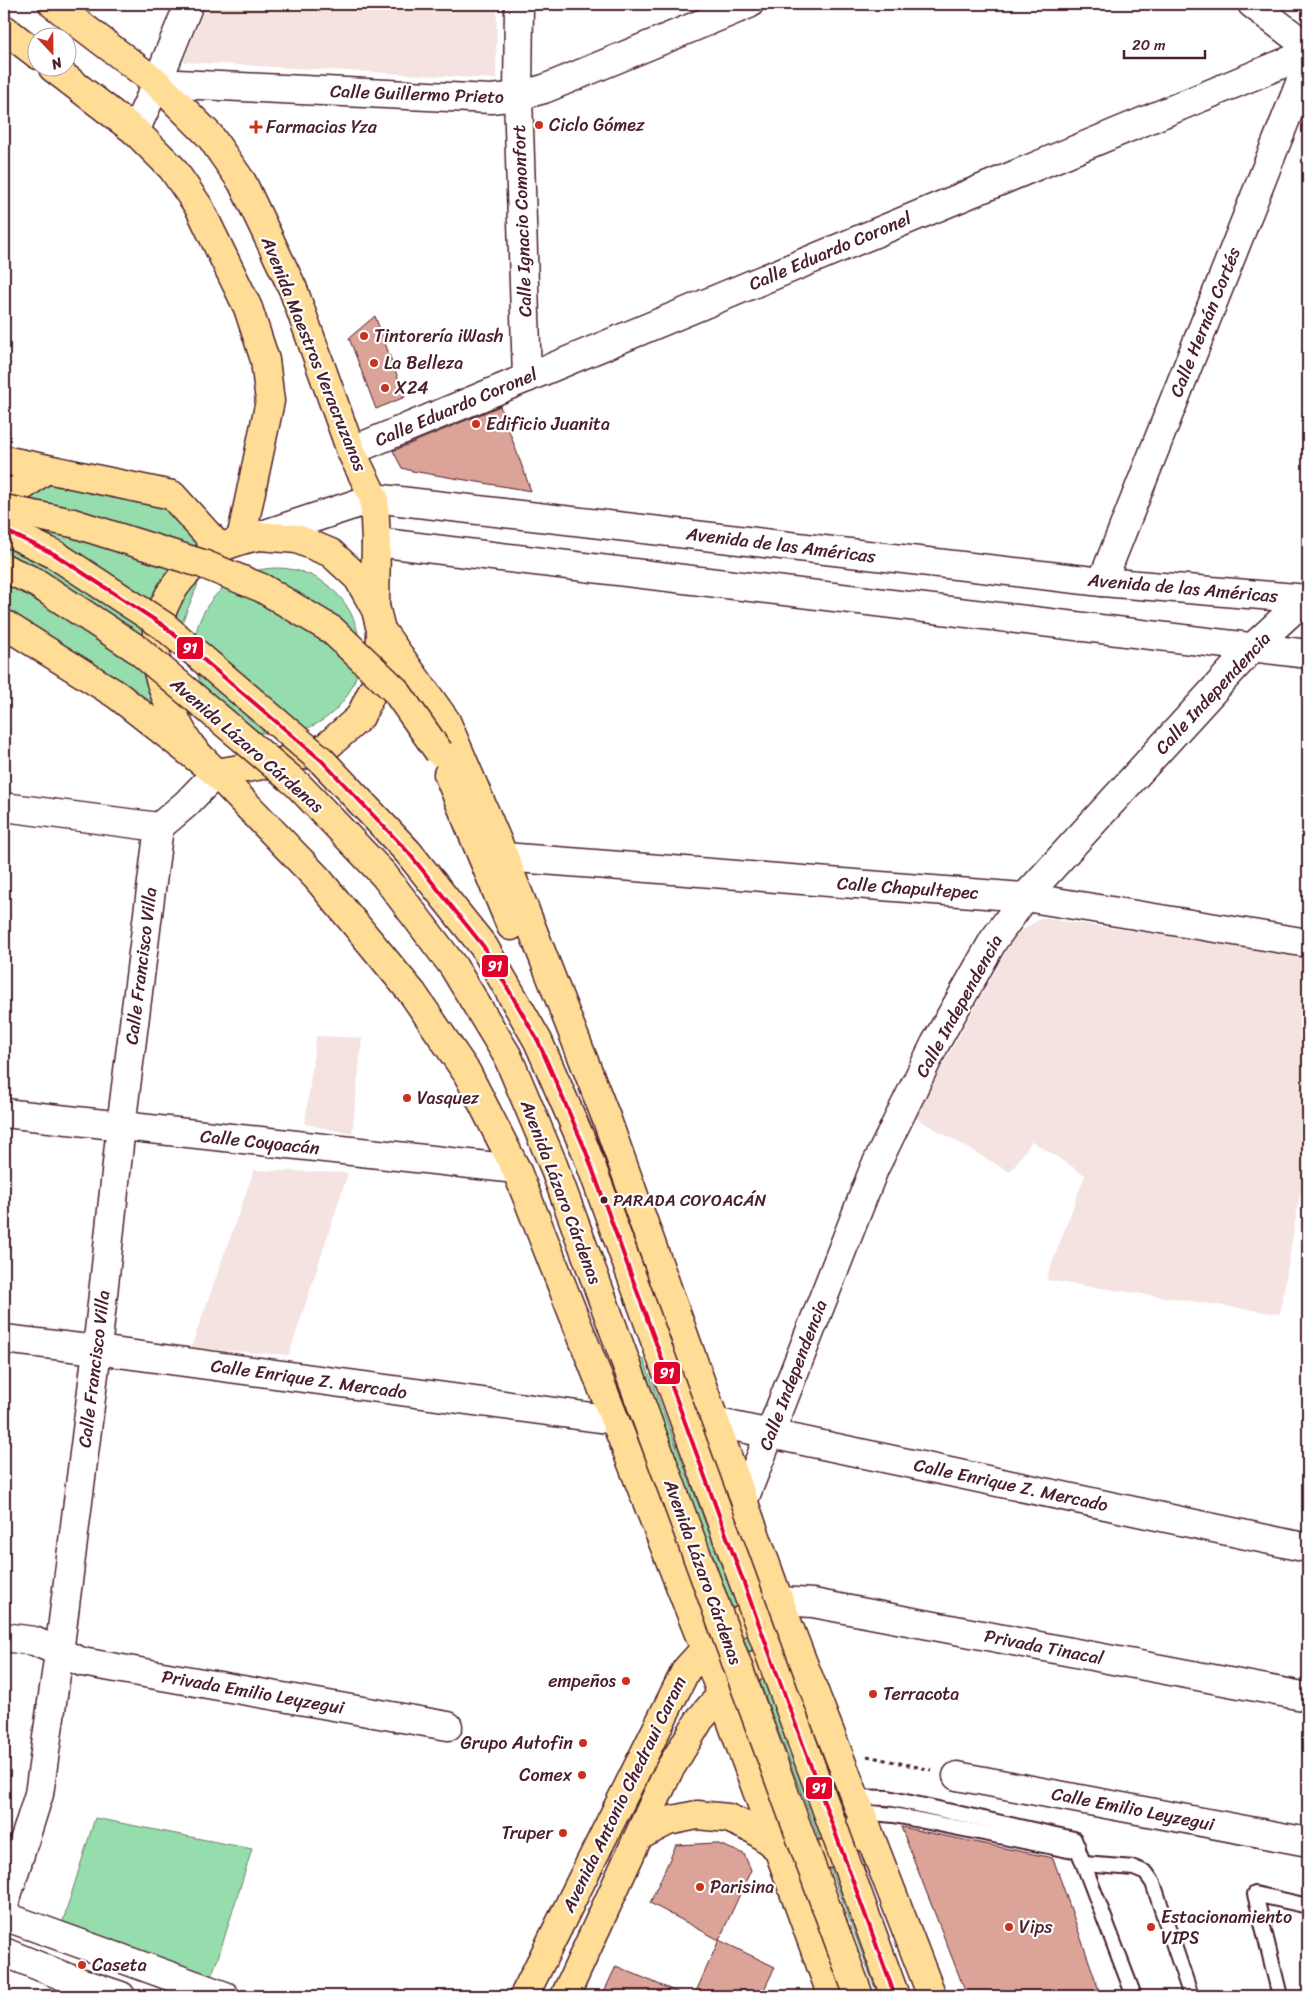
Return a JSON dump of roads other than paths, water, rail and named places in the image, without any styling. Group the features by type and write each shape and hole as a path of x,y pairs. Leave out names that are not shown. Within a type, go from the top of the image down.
{"main road":[{"name":"Avenida Maestros Veracruzanos","path":"53,4 157,83 210,136 242,182 292,290 351,451 374,498 376,542 374,600 378,620 380,675 360,717 325,748 281,762 216,773"},
{"path":"4,29 28,47"},
{"path":"66,78 135,131 172,168 199,208 248,308 265,360 270,401 240,541"},
{"path":"4,460 172,495 240,541"},
{"path":"4,500 46,469"},
{"path":"4,509 73,523 203,564 262,588 332,630 396,690 439,752 553,1025 607,1120"},
{"name":"Avenida Lázaro Cárdenas","path":"4,530 54,554 164,626 320,760 408,852 484,947 538,1040 585,1148 895,1996"},
{"path":"832,1996 705,1649 516,1169 466,1074 413,994 318,878 190,746 167,700 156,666 157,630 168,597 190,568 240,541 297,539 330,553 358,578 378,620 446,721 504,857 607,1120 779,1602 932,1996"},
{"name":"Avenida Lázaro Cárdenas","path":"4,568 35,582 137,649 298,785 384,875 453,966 507,1055 552,1162 859,1996"},
{"path":"4,624 117,695 216,773"},
{"name":"Avenida Antonio Chedraui Caram","path":"524,1996 686,1670 705,1649 742,1620 779,1602"},
{"name":"Avenida Antonio Chedraui Caram","path":"565,1996 641,1835 668,1772 700,1718 722,1694 756,1665 796,1643"},
{"path":"641,1835 668,1821 705,1815 728,1818 755,1830 779,1849 802,1856 827,1854 849,1841 859,1810"},
{"path":"796,1895 810,1874 832,1860 858,1858 882,1869"}],"street":[{"path":"135,131 189,4"},
{"name":"Calle Ignacio Comonfort","path":"519,4 518,96 526,378"},
{"name":"Calle Guillermo Prieto","path":"157,83 490,99 518,96 544,89 749,4"},
{"path":"1252,4 1308,47"},
{"name":"Calle Eduardo Coronel","path":"351,451 1308,52"},
{"name":"Calle Hernán Cortés","path":"1102,582 1308,63"},
{"name":"Avenida de las Américas","path":"240,541 374,498 1102,582 1307,597"},
{"path":"376,542 1308,654"},
{"name":"Calle Independencia","path":"743,1502 874,1169 936,1044 992,941 1025,897 1254,646 1307,597"},
{"path":"4,807 159,827 186,804 216,773"},
{"name":"Calle Francisco Villa","path":"4,1905 39,1794 59,1653 97,1350 121,1126 159,827"},
{"name":"Calle Chapultepec","path":"504,857 1025,897 1308,943"},
{"name":"Calle Coyoacán","path":"4,1113 516,1169"},
{"name":"Calle Enrique Z. Mercado","path":"4,1339 614,1420"},
{"name":"Calle Enrique Z. Mercado","path":"714,1422 1308,1548"},
{"name":"Privada Tinacal","path":"779,1602 822,1605 1308,1697"},
{"path":"4,1637 34,1641 59,1653"},
{"name":"Privada Emilio Leyzegui","path":"59,1653 82,1662 448,1726"},
{"name":"Calle Emilio Leyzegui","path":"957,1776 1308,1842"},
{"path":"4,1916 225,1996"},
{"path":"4,1952 68,1978 121,1996"}],"lane":[{"path":"859,1810 894,1815 1068,1850 1078,1847 1134,1996"},
{"path":"1084,1864 1134,1868 1146,1873 1153,1883 1191,1996"},
{"path":"1280,1996 1255,1894 1308,1906"}],"place":[{"name":"Ciclo Gómez","path":"539,125"},
{"name":"Farmacias Yza","path":"256,127"},
{"name":"Tintorería iWash","path":"364,336"},
{"name":"La Belleza","path":"374,363"},
{"name":"X24","path":"385,388"},
{"name":"Edificio Juanita","path":"476,424"},
{"name":"Vasquez","path":"407,1098"},
{"name":"PARADA COYOACÁN","path":"604,1200"},
{"name":"empeños","path":"626,1681"},
{"name":"Terracota","path":"873,1694"},
{"name":"Grupo Autofin","path":"583,1743"},
{"name":"Comex","path":"582,1775"},
{"name":"Truper","path":"563,1833"},
{"name":"Parisina","path":"700,1887"},
{"name":"Vips","path":"1009,1927"},
{"name":"Estacionamiento VIPS","path":"1151,1927"},
{"name":"Caseta","path":"82,1965"}]}
